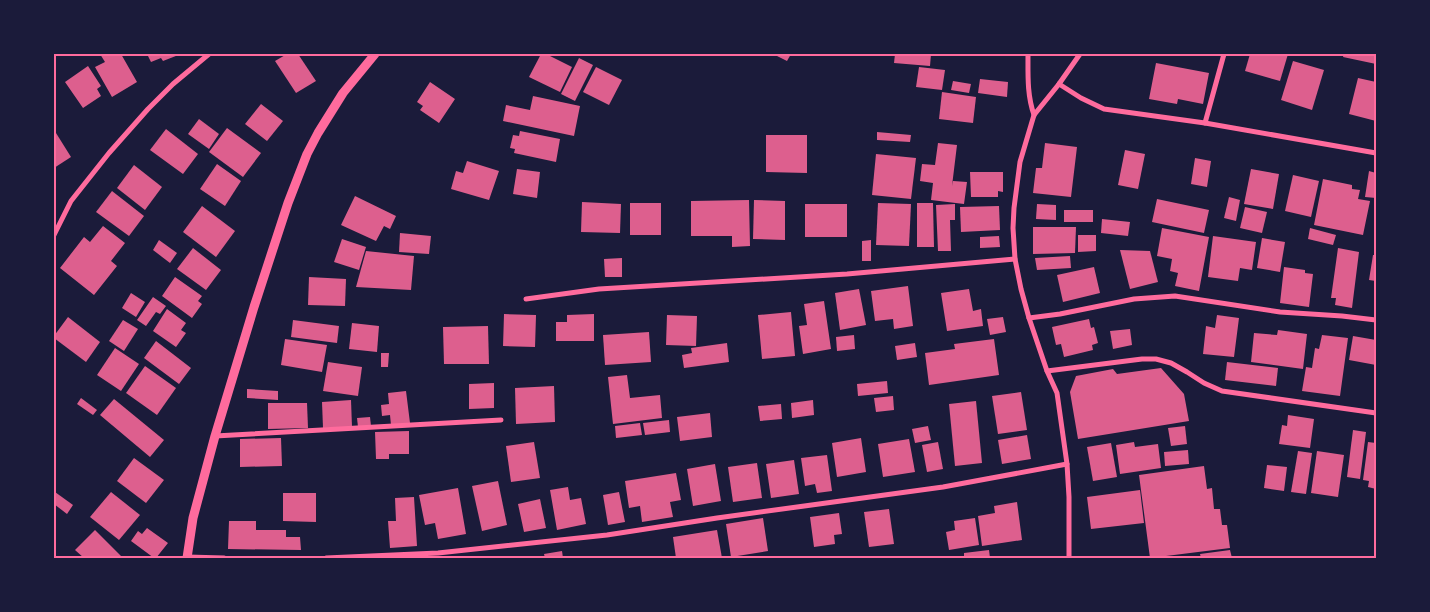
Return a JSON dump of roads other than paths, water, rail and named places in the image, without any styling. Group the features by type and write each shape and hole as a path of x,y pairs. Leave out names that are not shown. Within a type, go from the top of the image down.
{"street":[{"path":"54,235 71,201 109,153 173,84 210,54"},
{"path":"224,558 187,558 193,518 215,436 288,203 308,154 318,132 343,93 375,54"},
{"path":"1028,54 1029,102 1034,115"},
{"path":"1069,558 1067,464 1057,393 1047,371 1021,289 1013,221 1020,162 1034,115 1080,54"},
{"path":"1205,123 1224,54"},
{"path":"1059,84 1081,98 1104,109 1205,123 1376,154"},
{"path":"526,299 599,289 847,274 1016,258"},
{"path":"1029,318 1068,313 1134,298 1175,296 1280,312 1376,320"},
{"path":"1047,371 1142,359 1156,359 1171,363 1204,383 1222,391 1376,413"},
{"path":"215,436 501,420"},
{"path":"326,558 438,553 607,536 717,518 944,487 1067,464"}]}
